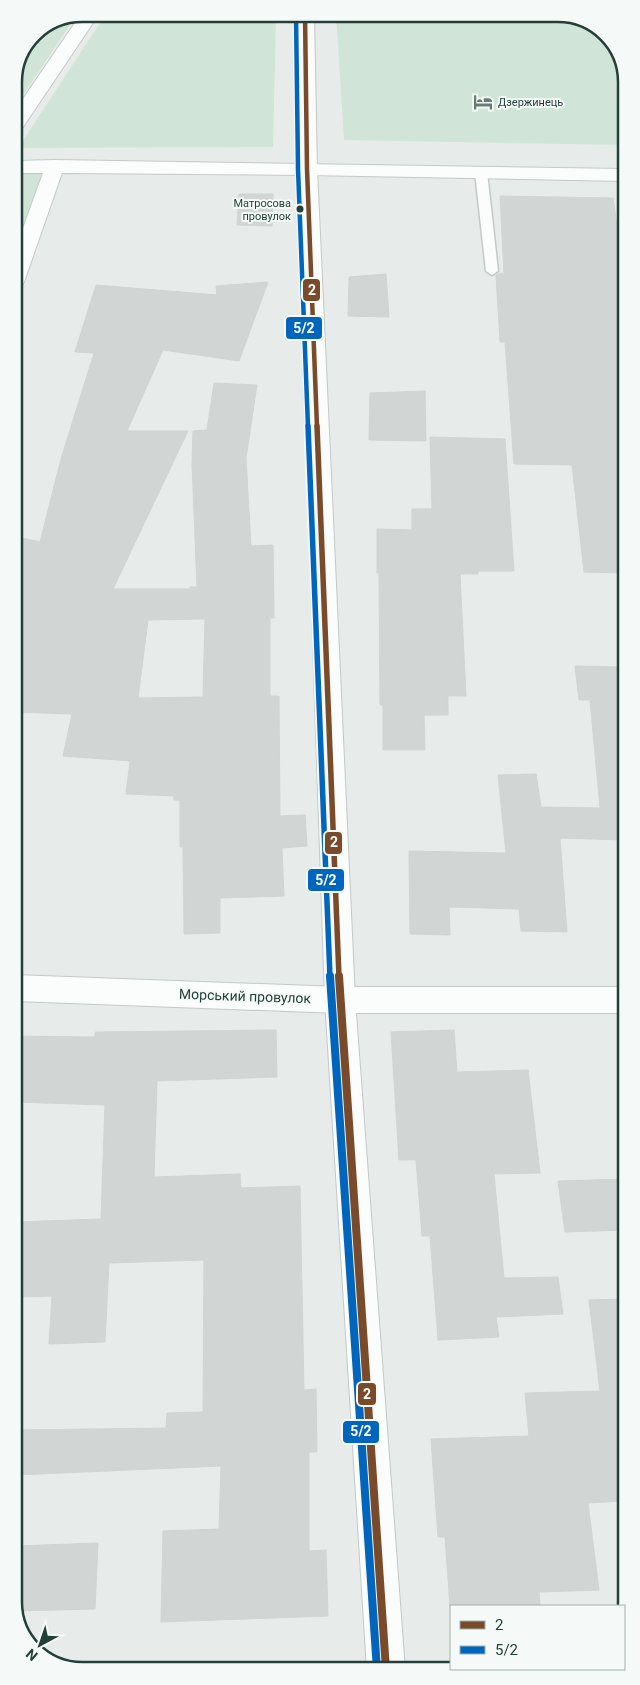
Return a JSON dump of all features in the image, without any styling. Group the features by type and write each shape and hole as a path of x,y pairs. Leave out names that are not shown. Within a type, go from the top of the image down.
{"main road":[{"path":"23,113 85,22"},
{"path":"306,22 307,169 340,1000 385,1662"},
{"path":"23,257 56,166"},
{"path":"23,167 307,169 618,175"},
{"name":"Морський провулок","path":"22,988 340,1000 618,1000"}],"lane":[{"path":"481,172 492,271"}],"green space":[{"path":"101,22 276,22 273,147 23,148 23,140"},
{"name":"Дзержинець","path":"337,23 562,23 573,25 588,30 603,43 611,56 617,74 618,145 344,140"},
{"path":"70,24 23,95 25,67 35,46 52,30"},
{"path":"23,168 49,168 23,241"}],"building":[{"path":"239,194 273,194 272,226 237,225"},
{"path":"500,196 613,198 618,234 618,573 584,572 572,465 514,464 505,342 500,342 496,275 504,273"},
{"path":"386,274 389,317 348,316 349,277"},
{"path":"268,282 239,361 163,350 127,431 188,431 113,589 190,589 190,587 197,587 192,464 193,431 207,430 214,383 257,385 246,458 251,546 273,545 274,618 270,618 270,696 279,696 280,816 305,815 307,846 282,848 284,896 220,898 220,933 184,934 183,847 180,847 180,800 174,800 174,796 126,794 130,761 63,756 72,714 23,712 23,538 40,542 61,459 94,353 75,352 96,285 217,295 216,286","holes":["205,619 203,697 138,698 148,620"]},
{"path":"425,391 426,441 369,440 370,393"},
{"path":"430,437 505,439 514,571 478,571 478,574 460,574 466,696 448,696 448,715 424,715 425,750 383,750 383,705 380,705 377,529 412,530 412,509 432,509"},
{"path":"575,666 618,667 618,840 560,838 567,932 521,931 519,909 449,907 450,935 410,934 409,851 506,853 498,775 536,774 541,807 600,808 590,700 579,700"},
{"path":"276,1030 277,1077 157,1081 154,1177 240,1174 241,1188 300,1186 304,1390 316,1389 317,1452 309,1452 309,1551 326,1550 328,1616 161,1622 163,1531 219,1529 221,1466 22,1475 22,1430 166,1428 167,1413 203,1412 204,1260 109,1263 105,1342 49,1344 52,1296 22,1297 22,1222 101,1219 105,1105 22,1102 22,1036 95,1037 95,1032"},
{"path":"454,1030 457,1072 528,1070 540,1173 494,1174 504,1278 558,1277 563,1314 496,1317 499,1337 438,1340 430,1236 422,1236 416,1160 399,1160 391,1032"},
{"path":"618,1179 618,1230 565,1232 558,1181"},
{"path":"618,1299 618,1442 616,1442 618,1457 618,1501 588,1503 599,1590 539,1592 540,1605 450,1606 445,1537 438,1537 431,1439 529,1436 525,1393 600,1391 589,1300"},
{"path":"98,1543 95,1609 23,1611 22,1546"}],"transit line":[{"name":"5/2","path":"296,22 298,169 331,1000 376,1662"},
{"name":"2","path":"305,22 307,169 340,1000 385,1662"}],"place":[{"name":"Дзержинець","path":"483,102"},
{"name":"Матросова провулок","path":"300,209"}]}
